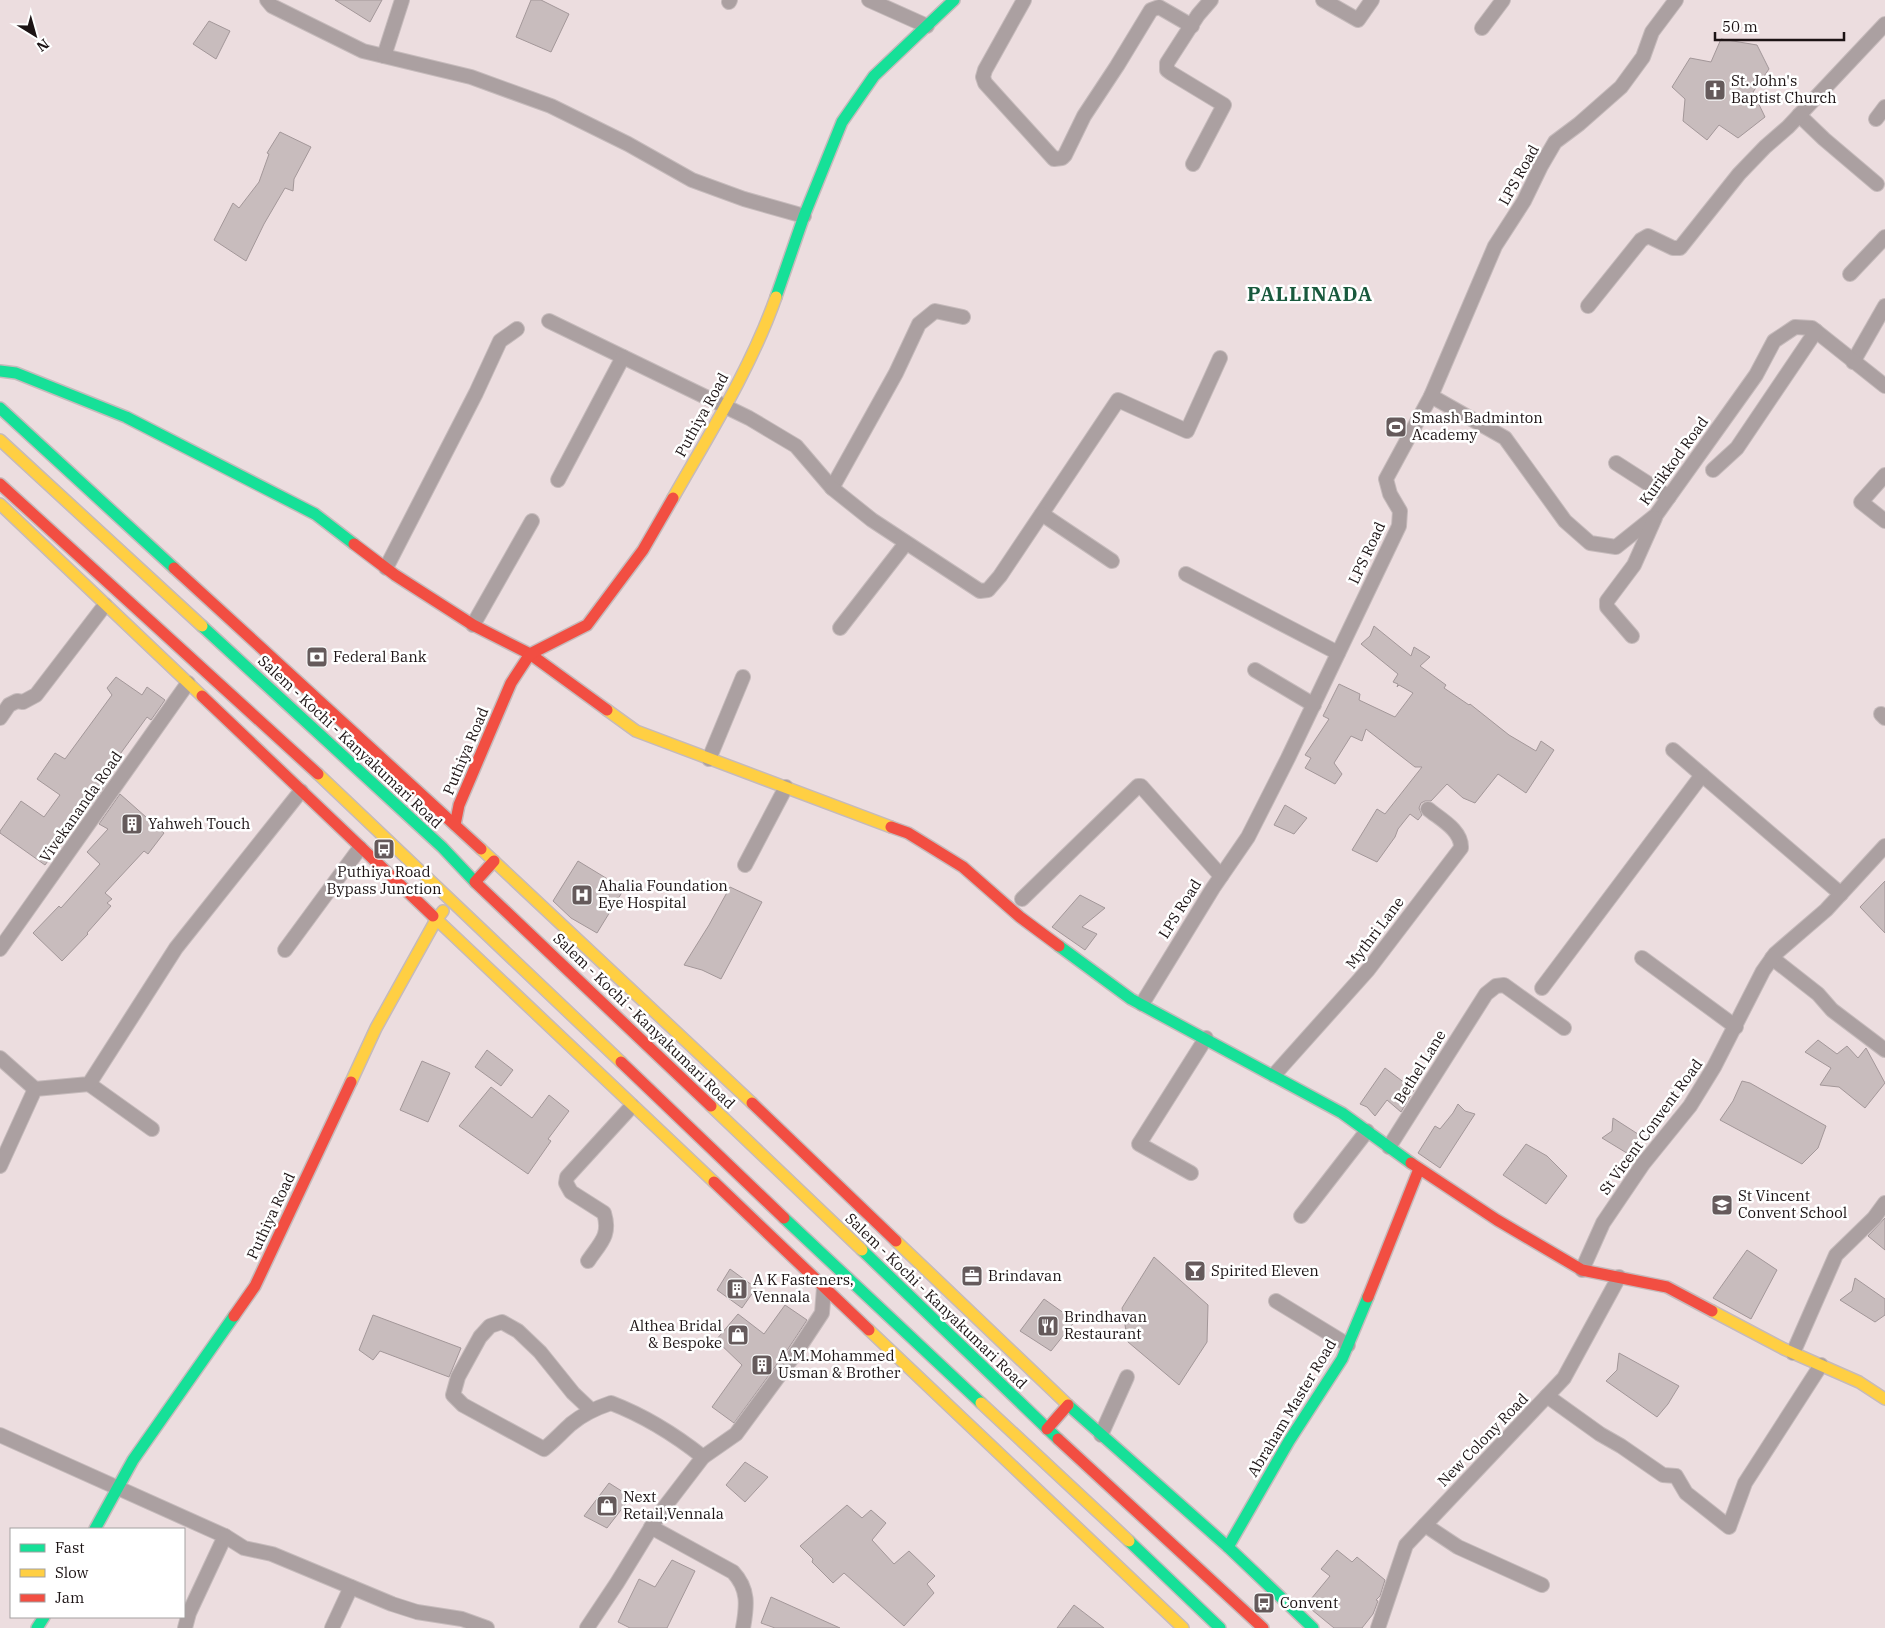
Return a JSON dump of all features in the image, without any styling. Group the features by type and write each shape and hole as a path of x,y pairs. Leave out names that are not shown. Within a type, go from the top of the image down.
{"main road":[{"name":"Puthiya Road","path":"455,825 459,805 511,683 530,654 587,625 644,550 726,406 767,323 804,216 842,122 874,76 954,0"},
{"path":"0,371 16,373 126,416 315,514 386,568 473,625 530,654 636,731 908,833 963,867 1020,917 1131,999 1342,1113 1419,1169 1497,1220 1582,1270 1667,1287 1793,1353 1859,1382 1885,1399"},
{"path":"0,408 494,861 696,1050 1068,1405 1228,1547 1313,1628"},
{"name":"Salem - Kochi - Kanyakumari Road","path":"0,440 442,847 475,882 913,1298 1047,1429 1263,1628"},
{"path":"0,484 327,782 891,1320 1087,1501 1220,1628"},
{"path":"0,504 1179,1626"},
{"path":"475,882 494,861"},
{"name":"Puthiya Road","path":"96,1528 133,1460 255,1286 376,1028 436,920 450,901"},
{"name":"Abraham Master Road","path":"1228,1547 1289,1441 1342,1359 1380,1270 1419,1169"},
{"path":"891,1320 913,1298"},
{"path":"1047,1429 1068,1405"}],"street":[{"path":"267,0 272,6 364,51 471,78 551,106 628,144 692,180 744,199 804,216"},
{"path":"384,56 402,0"},
{"path":"869,0 927,26"},
{"path":"1024,0 982,78 1054,159 1062,158 1065,155 1084,116 1151,10 1159,7 1192,26"},
{"path":"1193,164 1224,105 1167,70 1167,63 1211,0"},
{"path":"1323,0 1358,20 1372,0"},
{"path":"1482,28 1503,0"},
{"name":"LPS Road","path":"1142,1004 1174,950 1248,837 1314,705 1399,526 1400,511 1390,494 1386,479 1431,396 1495,246 1524,201 1541,166 1556,142 1621,87 1644,57 1652,32 1676,0"},
{"path":"1588,306 1640,240 1648,236 1673,248 1680,248 1739,174 1799,115 1885,24"},
{"path":"1876,120 1885,107"},
{"path":"1799,115 1877,184"},
{"path":"1850,274 1885,238"},
{"path":"1853,362 1885,306"},
{"path":"832,488 896,373 919,324 935,311 963,317"},
{"path":"549,321 726,406 796,446 832,488 872,520 980,591 988,590 1000,576 1118,400 1187,431 1220,358"},
{"name":"Kurikkod Road","path":"1431,396 1505,438 1565,521 1590,542 1616,547 1656,515 1756,375 1774,341 1795,327 1812,328 1816,331"},
{"path":"386,568 476,393 500,341 517,329"},
{"path":"1713,470 1737,448 1816,331 1885,386"},
{"path":"558,480 623,356"},
{"path":"1616,463 1669,497"},
{"path":"1885,475 1861,502 1885,521"},
{"path":"1042,514 1112,561"},
{"path":"1632,636 1607,607 1607,601 1634,565 1656,515"},
{"path":"473,625 532,521"},
{"path":"840,628 906,543"},
{"path":"1186,574 1338,653"},
{"path":"0,718 9,705 17,701 23,702 36,695 106,605"},
{"path":"1255,670 1314,705"},
{"path":"709,758 744,677"},
{"name":"Vivekananda Road","path":"0,949 188,683"},
{"path":"1673,750 1841,894"},
{"path":"1542,988 1702,775"},
{"path":"1022,899 1138,786 1141,786 1221,876"},
{"path":"745,865 786,787"},
{"path":"89,1084 176,948 301,792"},
{"name":"Mythri Lane","path":"1274,1076 1368,970 1461,848 1462,841 1457,833 1428,809"},
{"name":"St Vicent Convent Road","path":"1582,1270 1603,1224 1643,1164 1690,1106 1714,1067 1763,971 1772,958 1826,910 1885,846"},
{"path":"285,950 360,848"},
{"path":"1642,958 1736,1027"},
{"path":"1772,958 1818,994 1832,1010 1885,1050"},
{"name":"Bethel Lane","path":"1389,1147 1486,994 1496,986 1504,985 1564,1028"},
{"path":"1191,1173 1139,1144 1206,1038"},
{"path":"0,1058 34,1089 89,1084 152,1130"},
{"path":"0,1166 34,1089"},
{"path":"588,1261 607,1233 608,1224 604,1213 571,1192 566,1183 567,1177 632,1106"},
{"path":"1300,1216 1368,1131"},
{"path":"1793,1353 1836,1255 1874,1218 1885,1203"},
{"name":"New Colony Road","path":"1378,1628 1406,1545 1564,1378 1619,1277"},
{"path":"587,1628 660,1513 703,1457 736,1434 795,1354 822,1313 824,1288"},
{"path":"1276,1301 1348,1345"},
{"path":"591,1410 573,1393 540,1352 518,1331 502,1322 490,1326 480,1337 458,1377 453,1395 463,1406 544,1449 557,1439 570,1424 591,1410 611,1403 635,1412 703,1457"},
{"path":"1547,1396 1600,1434 1622,1446 1663,1475 1676,1476 1686,1493 1729,1527 1745,1483 1821,1366"},
{"path":"1101,1435 1127,1377"},
{"path":"0,1435 225,1536 244,1548 272,1554 417,1612 462,1620 487,1628"},
{"path":"1425,1525 1458,1546 1542,1585"},
{"path":"651,1527 737,1576 747,1604 743,1628"},
{"path":"185,1628 189,1613 225,1536"},
{"path":"332,1628 352,1587"}],"building":[{"path":"335,0 382,0 370,22"},
{"path":"531,0 541,0 569,14 551,52 516,37"},
{"path":"209,21 230,31 216,59 193,44"},
{"name":"St. John's Baptist Church","path":"1721,39 1757,45 1769,69 1753,92 1765,117 1738,138 1719,125 1707,140 1683,121 1685,99 1672,87 1690,58 1711,62"},
{"path":"280,132 311,147 294,179 293,191 285,188 264,224 246,261 214,240 233,203 239,208 259,182 269,154 267,153"},
{"path":"1374,626 1411,656 1414,647 1430,657 1420,666 1446,685 1444,688 1470,704 1509,735 1536,751 1541,741 1554,750 1526,793 1498,774 1475,803 1463,798 1447,784 1431,801 1421,803 1419,808 1422,815 1418,820 1410,814 1377,862 1352,850 1377,809 1385,814 1422,767 1415,767 1366,729 1362,741 1351,736 1334,763 1342,774 1335,784 1305,768 1311,758 1305,755 1329,719 1323,716 1339,684 1360,694 1359,700 1395,717 1413,693 1399,685 1397,687 1398,684 1393,682 1398,674 1361,644 1370,636"},
{"path":"116,677 142,695 147,687 165,700 151,720 147,717 102,779 107,783 85,813 81,810 45,865 0,833 0,831 21,801 44,817 60,795 37,779 55,753 65,759 112,695 107,688"},
{"path":"120,794 164,833 148,854 144,851 105,893 112,899 107,903 111,906 62,961 33,933 59,906 61,908 100,864 87,852 108,829 99,824"},
{"path":"1285,805 1307,818 1294,834 1274,825"},
{"path":"578,861 624,889 597,933 571,918 553,901"},
{"path":"1885,881 1885,933 1860,907"},
{"path":"730,887 762,902 721,979 702,970 684,965"},
{"path":"1080,895 1105,908 1082,927 1097,934 1085,950 1052,927"},
{"path":"1818,1040 1837,1054 1847,1046 1858,1058 1866,1048 1885,1083 1865,1108 1839,1087 1820,1085 1831,1068 1805,1052"},
{"path":"487,1050 513,1070 501,1086 475,1067"},
{"path":"422,1061 450,1073 428,1122 400,1110"},
{"path":"1385,1068 1414,1090 1401,1112 1387,1100 1375,1116 1367,1107 1360,1104"},
{"path":"1742,1081 1750,1083 1826,1126 1818,1148 1802,1164 1720,1120 1733,1101"},
{"path":"491,1087 532,1118 549,1095 569,1111 548,1139 551,1141 528,1174 459,1126"},
{"path":"1458,1104 1465,1111 1475,1114 1440,1168 1418,1153 1435,1126 1440,1129"},
{"path":"1613,1118 1641,1136 1630,1155 1602,1138 1612,1131"},
{"path":"1526,1144 1547,1156 1567,1176 1546,1204 1503,1175"},
{"path":"1885,1218 1885,1250 1868,1236"},
{"path":"1747,1250 1777,1270 1751,1319 1713,1298"},
{"path":"1154,1257 1208,1305 1207,1342 1179,1385 1128,1342 1122,1308"},
{"name":"A K Fasteners, Vennala","path":"730,1269 756,1288 742,1308 717,1290"},
{"path":"1855,1278 1885,1299 1885,1315 1875,1322 1840,1300 1852,1291"},
{"name":"Brindhavan Restaurant","path":"1044,1299 1075,1321 1051,1351 1020,1331"},
{"name":"A.M.Mohammed Usman & Brother","path":"785,1305 807,1320 734,1423 712,1407 742,1365 716,1340 738,1314 764,1334"},
{"path":"373,1315 461,1348 449,1377 380,1351 373,1360 359,1350"},
{"path":"1619,1353 1679,1386 1657,1417 1606,1381 1617,1370"},
{"path":"745,1462 768,1477 745,1502 726,1485"},
{"name":"Next Retail,Vennala","path":"609,1483 631,1497 607,1528 584,1516"},
{"path":"847,1505 862,1518 871,1510 886,1523 872,1540 894,1564 909,1551 935,1576 927,1584 934,1593 904,1626 844,1573 833,1583 812,1562 813,1559 800,1546"},
{"path":"1337,1550 1352,1562 1357,1557 1385,1580 1380,1596 1376,1600 1378,1601 1373,1614 1362,1628 1334,1628 1306,1605 1330,1576 1321,1569"},
{"path":"672,1560 695,1571 667,1628 630,1628 618,1622 639,1579 655,1587"},
{"path":"771,1597 840,1628 775,1628 761,1623"},
{"path":"1074,1605 1104,1628 1057,1628"}],"traffic: fast":[{"path":"776,297 804,216 842,122 874,76 954,0"},
{"path":"0,371 16,373 126,417 315,514 354,544"},
{"path":"0,408 174,568"},
{"path":"202,626 442,847 476,883"},
{"path":"1059,946 1131,999 1342,1113 1411,1163"},
{"path":"784,1218 981,1403"},
{"path":"862,1250 1058,1439"},
{"path":"1228,1547 1289,1441 1342,1359 1368,1297"},
{"path":"96,1528 133,1460 234,1316"},
{"path":"1068,1405 1228,1547 1313,1628"},
{"path":"1129,1541 1220,1628"},
{"path":"37,1628 43,1618"}],"traffic: slow":[{"path":"673,498 742,375 755,349 776,297"},
{"path":"0,440 202,626"},
{"path":"0,504 202,696"},
{"path":"607,710 636,731 891,827"},
{"path":"318,774 621,1062"},
{"path":"481,849 752,1103"},
{"path":"351,1082 376,1028 436,920 443,911"},
{"path":"433,916 714,1182"},
{"path":"711,1106 862,1250"},
{"path":"896,1241 1068,1405"},
{"path":"1712,1311 1784,1349 1859,1382 1885,1399"},
{"path":"869,1330 1183,1628"},
{"path":"981,1403 1129,1541"}],"traffic: jam":[{"path":"0,484 318,774"},
{"path":"455,825 459,805 511,683 530,654 587,625 643,550 673,498"},
{"path":"354,544 395,575 473,625 530,654 607,710"},
{"path":"174,568 481,849"},
{"path":"202,696 433,916"},
{"path":"891,827 908,833 963,867 1020,917 1059,946"},
{"path":"475,882 494,861"},
{"path":"476,883 711,1106"},
{"path":"621,1062 784,1218"},
{"path":"234,1316 255,1286 351,1082"},
{"path":"752,1103 896,1241"},
{"path":"1411,1163 1497,1220 1582,1270 1667,1287 1712,1311"},
{"path":"1368,1297 1419,1169"},
{"path":"714,1182 869,1330"},
{"path":"1047,1429 1068,1405"},
{"path":"1058,1439 1263,1628"}],"place":[{"name":"St. John's Baptist Church","path":"1715,90"},
{"name":"Smash Badminton Academy","path":"1396,427"},
{"name":"Federal Bank","path":"317,657"},
{"name":"Yahweh Touch","path":"132,824"},
{"name":"Puthiya Road Bypass Junction","path":"384,849"},
{"name":"Ahalia Foundation Eye Hospital","path":"582,895"},
{"name":"St Vincent Convent School","path":"1722,1205"},
{"name":"Spirited Eleven","path":"1195,1271"},
{"name":"Brindavan","path":"972,1276"},
{"name":"A K Fasteners, Vennala","path":"737,1289"},
{"name":"Brindhavan Restaurant","path":"1048,1326"},
{"name":"Althea Bridal & Bespoke","path":"738,1335"},
{"name":"A.M.Mohammed Usman & Brother","path":"762,1365"},
{"name":"Next Retail,Vennala","path":"607,1506"},
{"name":"Convent","path":"1264,1603"}],"district":[{"name":"PALLINADA","path":"1310,294"}]}
